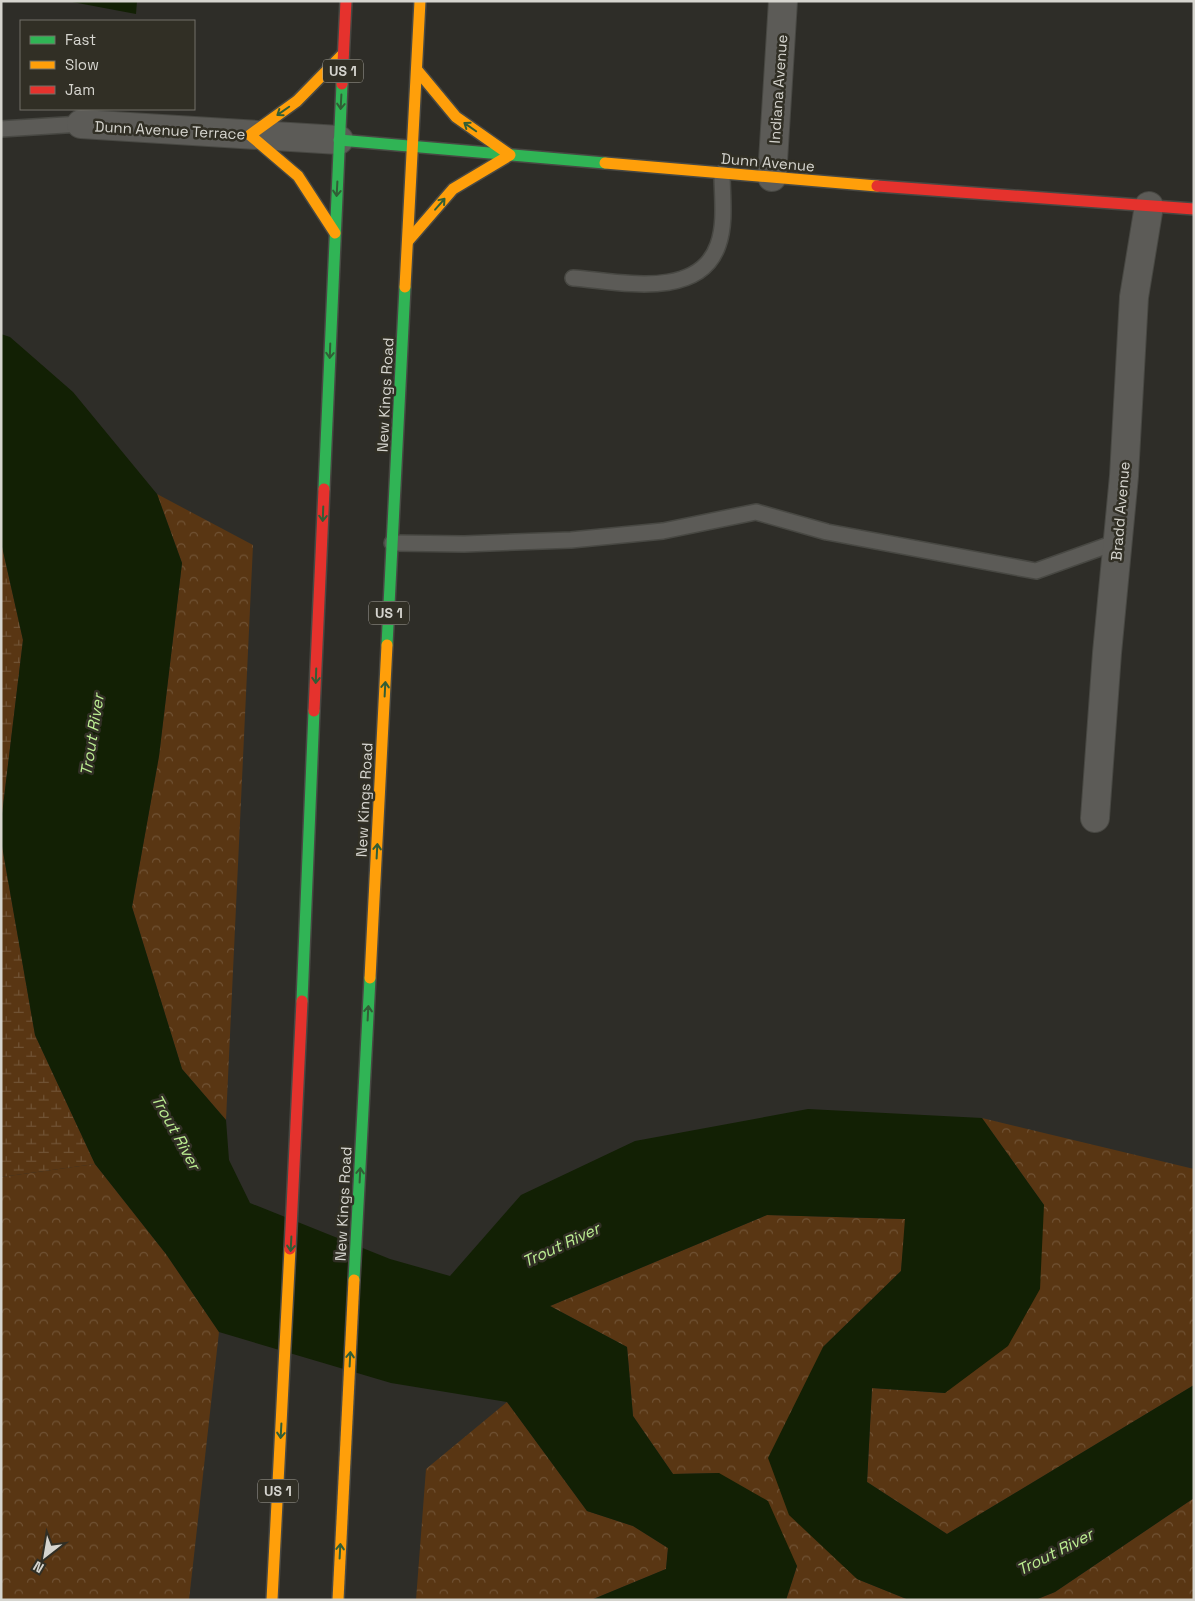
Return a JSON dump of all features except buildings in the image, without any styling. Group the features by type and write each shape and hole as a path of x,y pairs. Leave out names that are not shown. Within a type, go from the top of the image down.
{"main road":[{"name":"US 1","path":"272,1600 293,1195 346,1"},
{"name":"New Kings Road","path":"338,1600 420,1"},
{"path":"335,233 298,176 250,135 297,101 343,54"},
{"path":"408,241 453,189 510,155 456,117 417,70"},
{"name":"Dunn Avenue","path":"339,140 990,196 1194,209"}],"street":[{"name":"Indiana Avenue","path":"772,177 784,1"},
{"name":"Dunn Avenue Terrace","path":"81,124 339,140"},
{"name":"Bradd Avenue","path":"1095,818 1107,653 1124,476 1134,297 1149,206"}],"lane":[{"name":"Dunn Avenue Terrace","path":"1,129 81,124"},
{"path":"573,278 638,284 671,282 696,273 707,265 718,246 722,226 722,173"},
{"path":"392,543 464,544 571,540 663,531 756,512 827,532 1036,571 1118,542"}],"green space":[{"path":"157,494 253,545 226,1120 182,1069 132,907 159,756 182,563"},
{"path":"1,542 23,640 1,823"},
{"path":"1,840 35,1035 95,1164 1,1177"},
{"path":"982,1118 1194,1169 1194,1385 947,1534 867,1482 872,1388 945,1393 1044,1205"},
{"path":"95,1164 166,1254 219,1332 189,1600 1,1600 1,1177"},
{"path":"767,1215 906,1219 901,1271 823,1347 857,1579 909,1600 786,1600 797,1566 719,1473 673,1474 633,1416 627,1347 550,1306"},
{"path":"507,1402 587,1511 633,1526 668,1548 666,1569 591,1600 416,1600 426,1469"},
{"path":"1194,1498 1194,1600 1035,1600 1055,1592"}],"water":[{"path":"67,1 137,1 136,14"},
{"name":"Trout River","path":"1,334 10,337 73,392 157,494 182,563 159,756 132,907 182,1069 226,1120 229,1160 250,1203 390,1259 450,1276 521,1195 635,1141 808,1109 982,1118 1044,1205 1040,1289 1008,1346 945,1393 872,1388 867,1482 947,1534 1194,1385 1194,1498 1055,1592 1035,1600 909,1600 857,1579 789,1515 768,1458 823,1347 901,1271 905,1219 767,1215 550,1306 627,1347 633,1416 673,1474 719,1473 768,1501 797,1566 786,1600 591,1600 666,1569 668,1548 633,1526 587,1511 507,1402 391,1383 219,1332 166,1254 95,1164 35,1035 1,840 1,823 23,640 1,542"}],"traffic: fast":[{"path":"324,489 342,84"},
{"path":"339,140 605,163"},
{"path":"387,645 405,287"},
{"path":"302,1001 314,711"},
{"path":"354,1280 370,978"}],"traffic: slow":[{"path":"405,287 420,1"},
{"path":"335,233 298,176 250,135 297,101 343,54"},
{"path":"408,241 453,189 510,155 456,117 417,70"},
{"path":"605,163 877,186"},
{"path":"370,978 387,645"},
{"path":"272,1600 290,1249"},
{"path":"338,1600 354,1280"}],"traffic: jam":[{"path":"342,84 346,1"},
{"path":"877,186 1194,209"},
{"path":"314,711 324,489"},
{"path":"290,1249 302,1001"}]}
